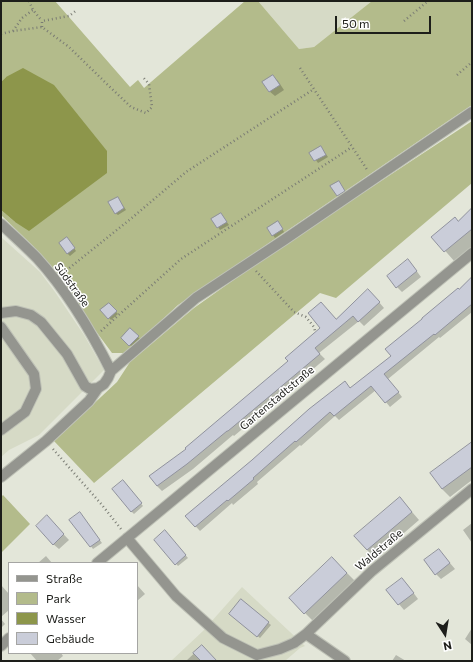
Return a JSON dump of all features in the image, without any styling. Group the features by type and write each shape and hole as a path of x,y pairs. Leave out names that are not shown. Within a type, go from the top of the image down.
{"street":[{"path":"1,477 46,441 89,401 98,388 104,384 111,371 196,298 374,180 472,112"},
{"name":"Südstraße","path":"1,224 28,249 68,297 94,338 111,371"},
{"name":"Gartenstadtstraße","path":"98,562 472,253"},
{"path":"1,313 16,311 31,315 41,322 67,354 85,386 90,389 98,388"},
{"path":"1,327 34,374 36,389 25,412 1,430"},
{"name":"Waldstraße","path":"127,538 176,596 223,638 257,655 280,649 294,643 306,634 372,571 472,490"},
{"path":"306,634 345,661"}],"path":[{"path":"29,1 33,10 42,21 42,27"},
{"path":"404,21 428,1"},
{"path":"13,30 22,18 33,10"},
{"path":"42,21 69,16 77,10"},
{"path":"1,34 13,30 42,27 69,47 131,107 146,113 152,108 149,84 142,76"},
{"path":"457,75 472,62"},
{"path":"300,68 374,180"},
{"path":"54,280 133,217 186,172 314,88"},
{"path":"94,338 181,259 352,147"},
{"path":"249,263 294,312 306,317 314,327 315,331"},
{"path":"46,441 102,505 127,538"}],"shaded area":[{"path":"258,1 372,1 314,47 299,49"},
{"path":"1,237 40,272 84,335 104,370 39,435 9,450 1,457"},
{"path":"242,587 305,646 300,648 285,661 171,661 203,631"}],"green space":[{"path":"1,1 55,1 130,87 138,80 144,88 245,1 258,1 299,49 314,47 372,1 472,1 472,105 178,305 126,353 112,353 33,246 1,215 1,210 15,222 6,77 1,82"},
{"path":"472,121 472,183 336,298 320,293 94,483 54,441 117,382 130,362 194,308 270,254"},
{"path":"3,495 30,524 1,553 1,497"}],"water":[{"path":"23,68 54,85 107,151 107,173 29,231 1,210 1,82 6,77"}],"building":[{"path":"273,75 280,85 269,92 262,82"},
{"path":"321,146 326,155 314,161 309,153"},
{"path":"339,181 345,191 337,196 330,186"},
{"path":"118,197 124,208 115,214 108,202"},
{"path":"472,208 472,229 444,252 431,237 455,217 458,221"},
{"path":"221,213 227,222 217,228 211,219"},
{"path":"278,221 283,229 272,236 267,228"},
{"path":"67,237 75,248 67,254 59,243"},
{"path":"408,259 417,271 396,288 387,276"},
{"path":"472,277 472,304 435,335 434,334 384,374 399,392 385,403 371,386 334,416 330,412 253,478 254,479 195,527 185,516 252,460 309,409 345,381 350,388 391,356 385,349"},
{"path":"368,289 380,302 358,322 353,316 315,348 320,354 228,431 157,486 149,476 186,449 185,448 288,361 285,358 320,328 308,313 321,302 336,319"},
{"path":"109,303 117,311 108,319 100,310"},
{"path":"130,328 139,336 129,346 121,338"},
{"path":"472,442 472,467 442,489 430,473"},
{"path":"123,480 142,503 131,512 112,489"},
{"path":"400,497 412,512 367,550 354,536"},
{"path":"80,512 100,540 90,547 69,520"},
{"path":"47,515 64,534 53,545 36,526"},
{"path":"165,530 186,555 175,565 154,540"},
{"path":"439,549 450,563 435,575 424,560"},
{"path":"332,557 347,573 304,614 289,598"},
{"path":"402,578 414,593 398,605 386,590"},
{"path":"241,599 269,622 257,637 229,614"},
{"path":"202,645 217,661 201,661 193,653"}]}
